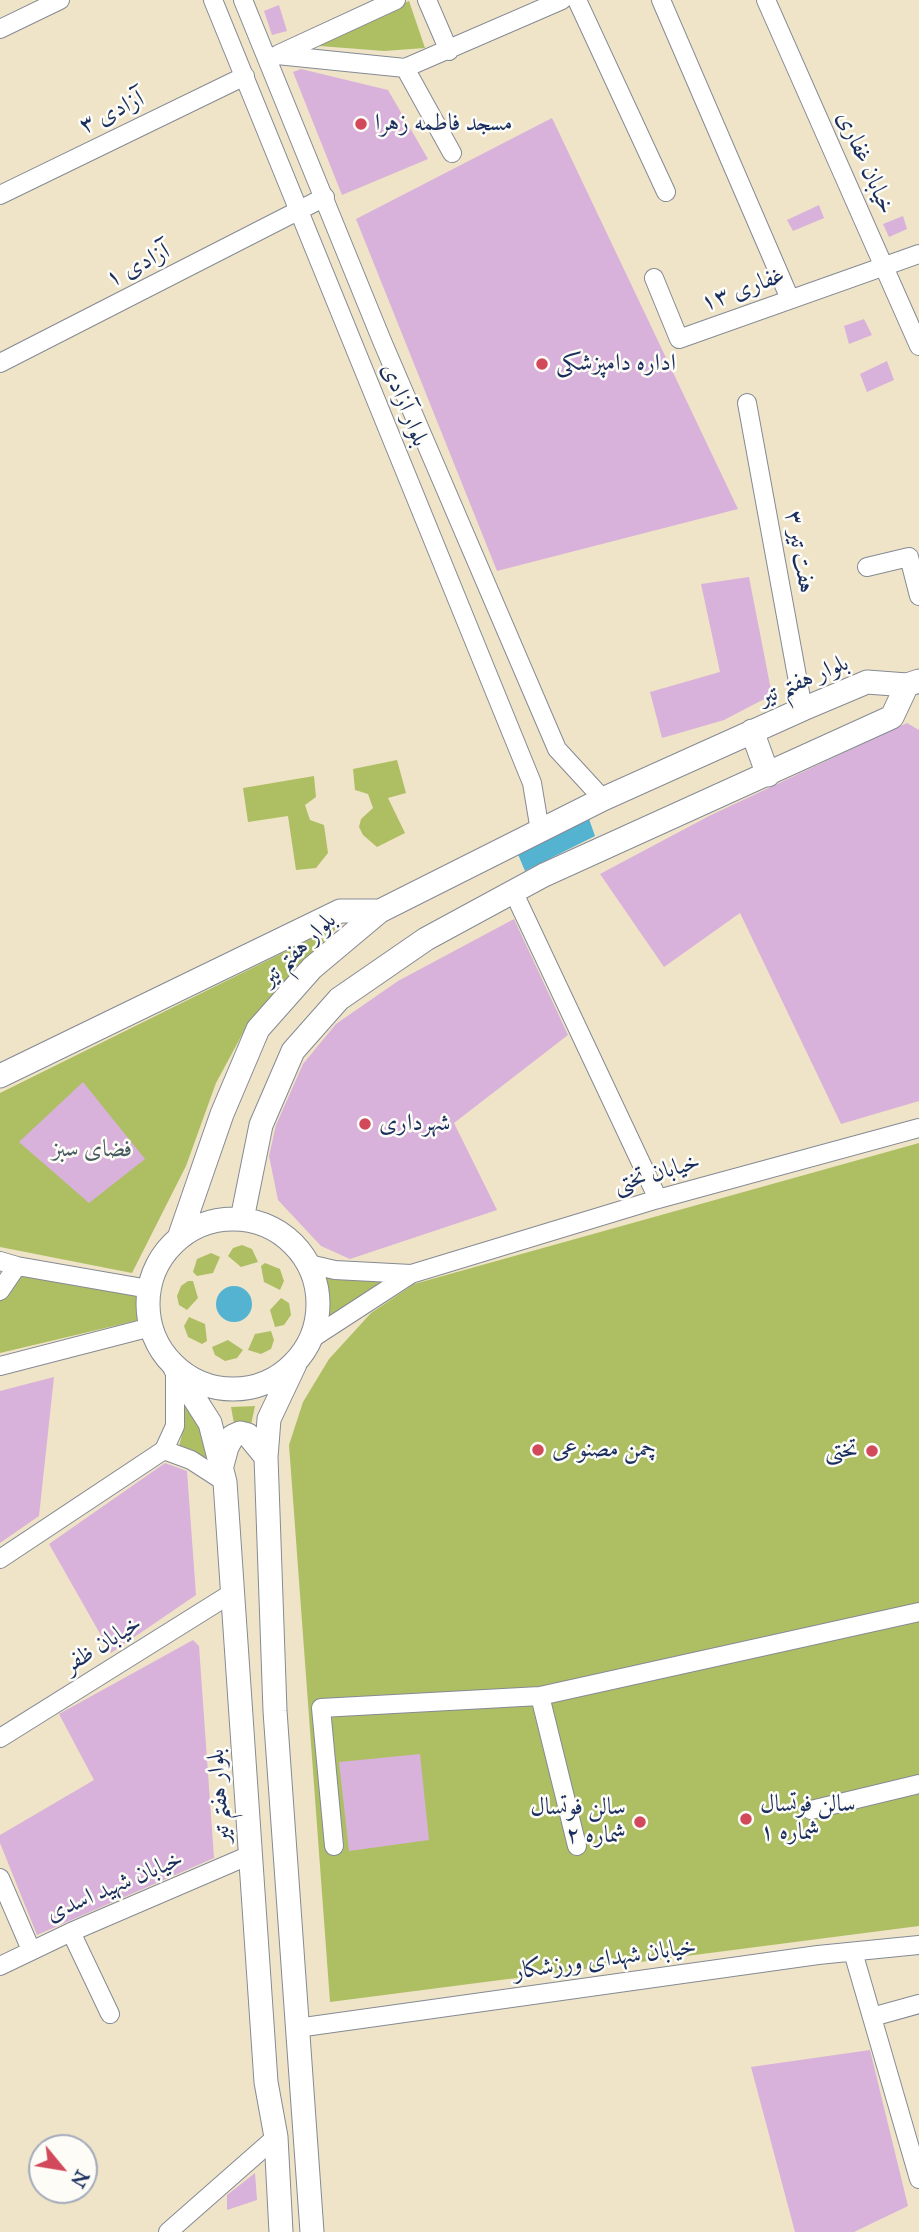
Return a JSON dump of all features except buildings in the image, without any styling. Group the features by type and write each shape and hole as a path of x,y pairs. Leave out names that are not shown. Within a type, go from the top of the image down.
{"main road":[{"name":"بلوار هفتم تیر","path":"178,1238 222,1114 258,1030 312,968 380,911 603,799 803,709 867,682 913,683"},
{"name":"بلوار هفتم تیر","path":"242,1219 261,1125 293,1051 339,999 426,939 513,891 584,855 768,775 892,717 913,683"},
{"path":"752,731 768,775"},
{"path":"0,1076 340,912 380,911"},
{"path":"295,1364 274,1380 248,1388 222,1390 197,1382 175,1368 163,1354 150,1328 149,1289 160,1261 178,1238 198,1226 219,1219 260,1222 281,1233 299,1249 309,1264 317,1289 318,1314 311,1339 295,1364 269,1419 266,1457 275,1711 312,2232"},
{"name":"بلوار هفتم تیر","path":"175,1368 210,1423 223,1475 266,2082 275,2137 281,2232"},
{"path":"223,1475 227,1447 233,1436 240,1433 248,1435 266,1457"}],"street":[{"path":"0,29 60,0"},
{"name":"بلوار آزادی","path":"214,0 532,783 540,831"},
{"name":"بلوار آزادی","path":"243,0 271,57 382,341 557,749 603,799"},
{"path":"271,57 396,0"},
{"path":"427,0 449,51"},
{"path":"271,57 405,68 562,0"},
{"path":"577,0 666,192"},
{"path":"661,0 790,299"},
{"name":"خیابان غفاری","path":"766,0 919,346"},
{"path":"405,68 452,153"},
{"name":"آزادی ۳","path":"0,195 245,76"},
{"name":"آزادی ۱","path":"0,363 325,197"},
{"name":"غفاری ۱۳","path":"654,278 679,339 919,254"},
{"name":"هفت تیر ۳","path":"747,403 803,709"},
{"path":"867,567 909,557 919,596"},
{"path":"513,891 657,1199"},
{"name":"خیابان تختی","path":"411,1274 657,1199 919,1128"},
{"path":"0,1291 8,1264 149,1289"},
{"path":"309,1264 335,1270 411,1274"},
{"path":"311,1339 411,1274"},
{"path":"0,1366 150,1328"},
{"path":"0,1559 164,1450 175,1426 175,1368"},
{"path":"164,1450 223,1475"},
{"name":"خیابان ظفر","path":"0,1738 232,1593"},
{"path":"334,1846 321,1707 540,1696 919,1612"},
{"path":"540,1696 577,1846"},
{"path":"811,1811 919,1784"},
{"name":"خیابان شهید اسدی","path":"0,1966 71,1931 250,1855"},
{"path":"0,1878 31,1950"},
{"path":"71,1931 110,2014"},
{"name":"خیابان شهدای ورزشکار","path":"297,2028 919,1945"},
{"path":"853,1952 919,2179"},
{"path":"872,2017 919,2004"},
{"path":"168,2232 275,2137"}],"green space":[{"path":"409,1 425,48 384,51 307,45"},
{"path":"397,760 406,793 388,798 405,833 377,847 363,835 359,827 361,819 373,808 368,794 355,790 353,769"},
{"path":"314,776 316,797 305,805 310,820 324,825 328,853 316,868 296,870 288,816 248,822 243,788"},
{"name":"فضای سبز","path":"339,925 244,1031 216,1083 186,1166 132,1273 0,1247 0,1093"},
{"path":"919,1143 919,1926 330,2002 289,1445 303,1402 329,1359 371,1313 414,1284"},
{"path":"242,1245 252,1249 258,1262 241,1267 228,1256 233,1248"},
{"path":"211,1253 220,1257 213,1273 197,1276 193,1272 197,1259"},
{"path":"265,1263 280,1269 284,1281 280,1290 264,1282 261,1266"},
{"path":"314,1267 403,1277 316,1333 322,1314 321,1287"},
{"path":"16,1272 143,1285 139,1320 0,1353 0,1298"},
{"path":"193,1281 198,1298 187,1310 179,1305 177,1296 181,1286"},
{"path":"281,1298 289,1303 291,1315 284,1325 275,1327 270,1310"},
{"path":"189,1317 205,1324 207,1341 202,1344 188,1337 184,1326"},
{"path":"271,1331 274,1340 271,1349 261,1354 248,1350 255,1334"},
{"path":"228,1340 243,1350 237,1358 225,1361 215,1355 212,1347"},
{"path":"180,1392 202,1424 216,1466 179,1446 183,1431"},
{"path":"255,1406 251,1425 235,1429 231,1407"}],"water":[{"path":"588,816 595,836 525,871 517,852"},
{"path":"234,1286 247,1291 252,1304 247,1317 234,1322 221,1317 216,1304 221,1291"}],"place":[{"name":"مسجد فاطمه زهرا","path":"361,124"},
{"name":"اداره دامپزشکی","path":"542,364"},
{"name":"شهرداری","path":"365,1124"},
{"name":"چمن مصنوعی","path":"538,1450"},
{"name":"تختی","path":"872,1451"},
{"name":"سالن فوتسال شماره ۱","path":"746,1819"},
{"name":"سالن فوتسال شماره ۲","path":"640,1822"}]}
